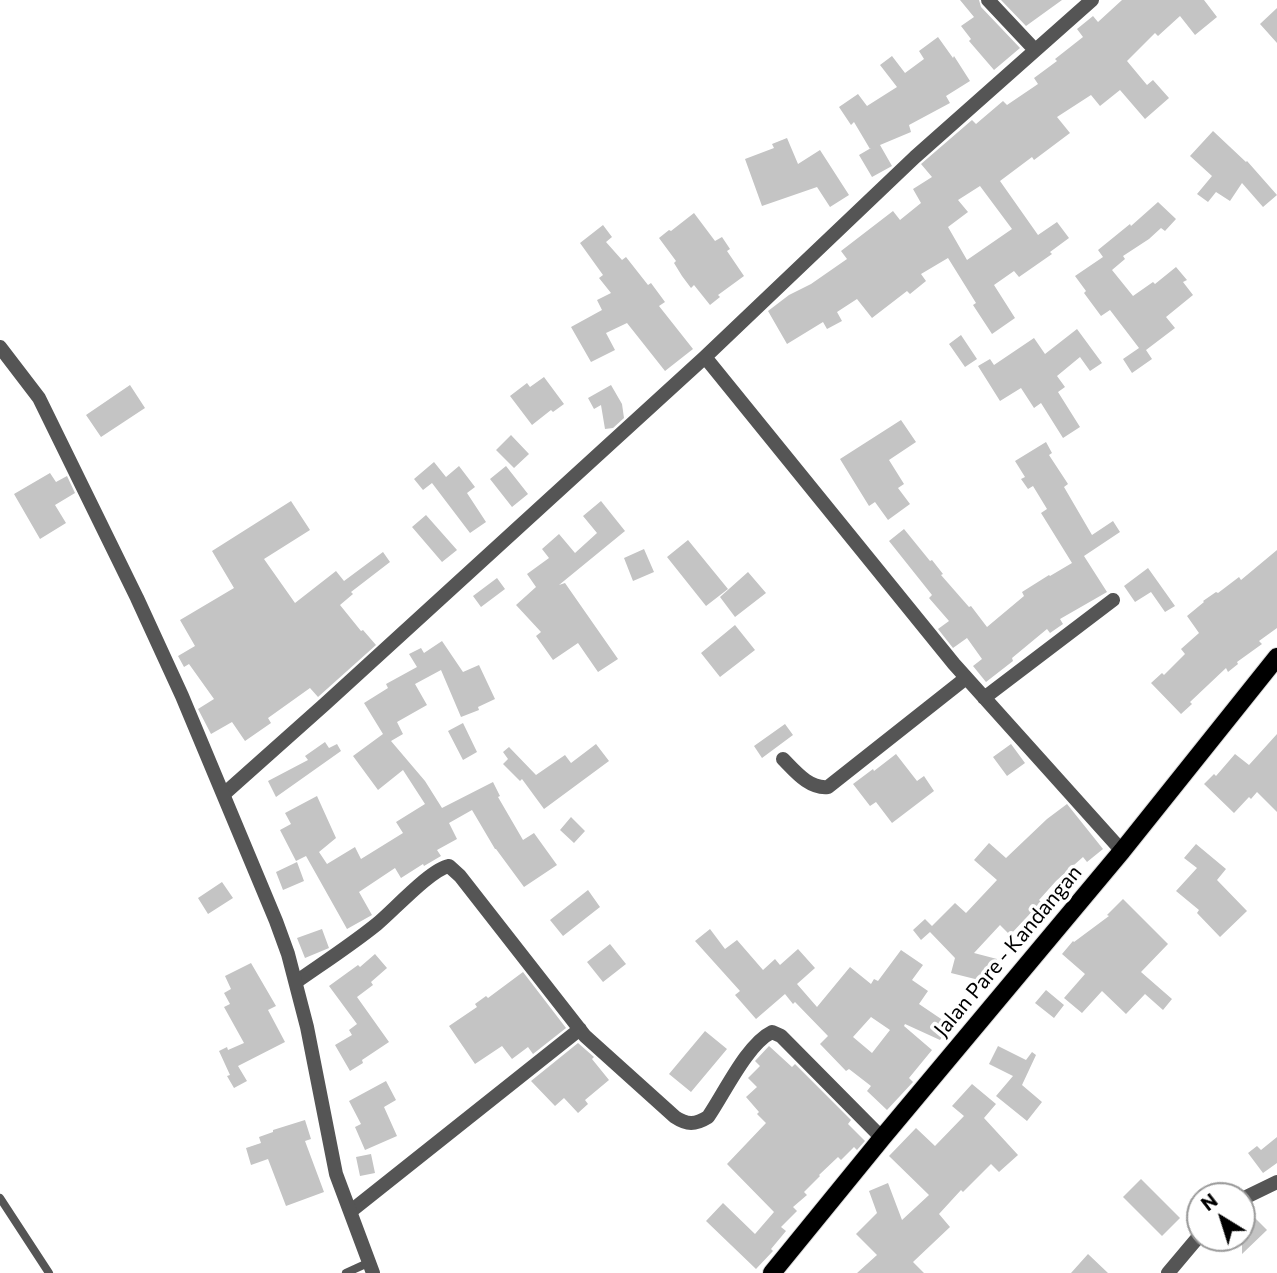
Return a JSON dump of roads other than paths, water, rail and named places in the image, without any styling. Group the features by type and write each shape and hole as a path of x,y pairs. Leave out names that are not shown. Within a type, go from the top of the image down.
{"main road":[{"name":"Jalan Pare - Kandangan","path":"772,1273 1122,851 1277,657"}],"street":[{"path":"988,0 1035,50"},
{"path":"224,794 705,357 915,157 1092,0"},
{"path":"0,346 38,398 143,610 224,794 276,921 288,954 307,1027 336,1174 371,1268"},
{"path":"705,357 966,678 1122,851"},
{"path":"984,698 1112,600"},
{"path":"783,759 813,785 828,787 966,678"},
{"path":"296,982 377,924 413,891 442,868 449,866 460,876 580,1030 682,1122 693,1124 708,1117 754,1048 768,1034 775,1033 882,1138"},
{"path":"351,1211 580,1030"},
{"path":"1256,1192 1277,1182"},
{"path":"1168,1273 1186,1252"}],"lane":[{"path":"0,1198 49,1273"},
{"path":"346,1273 371,1268"}]}
